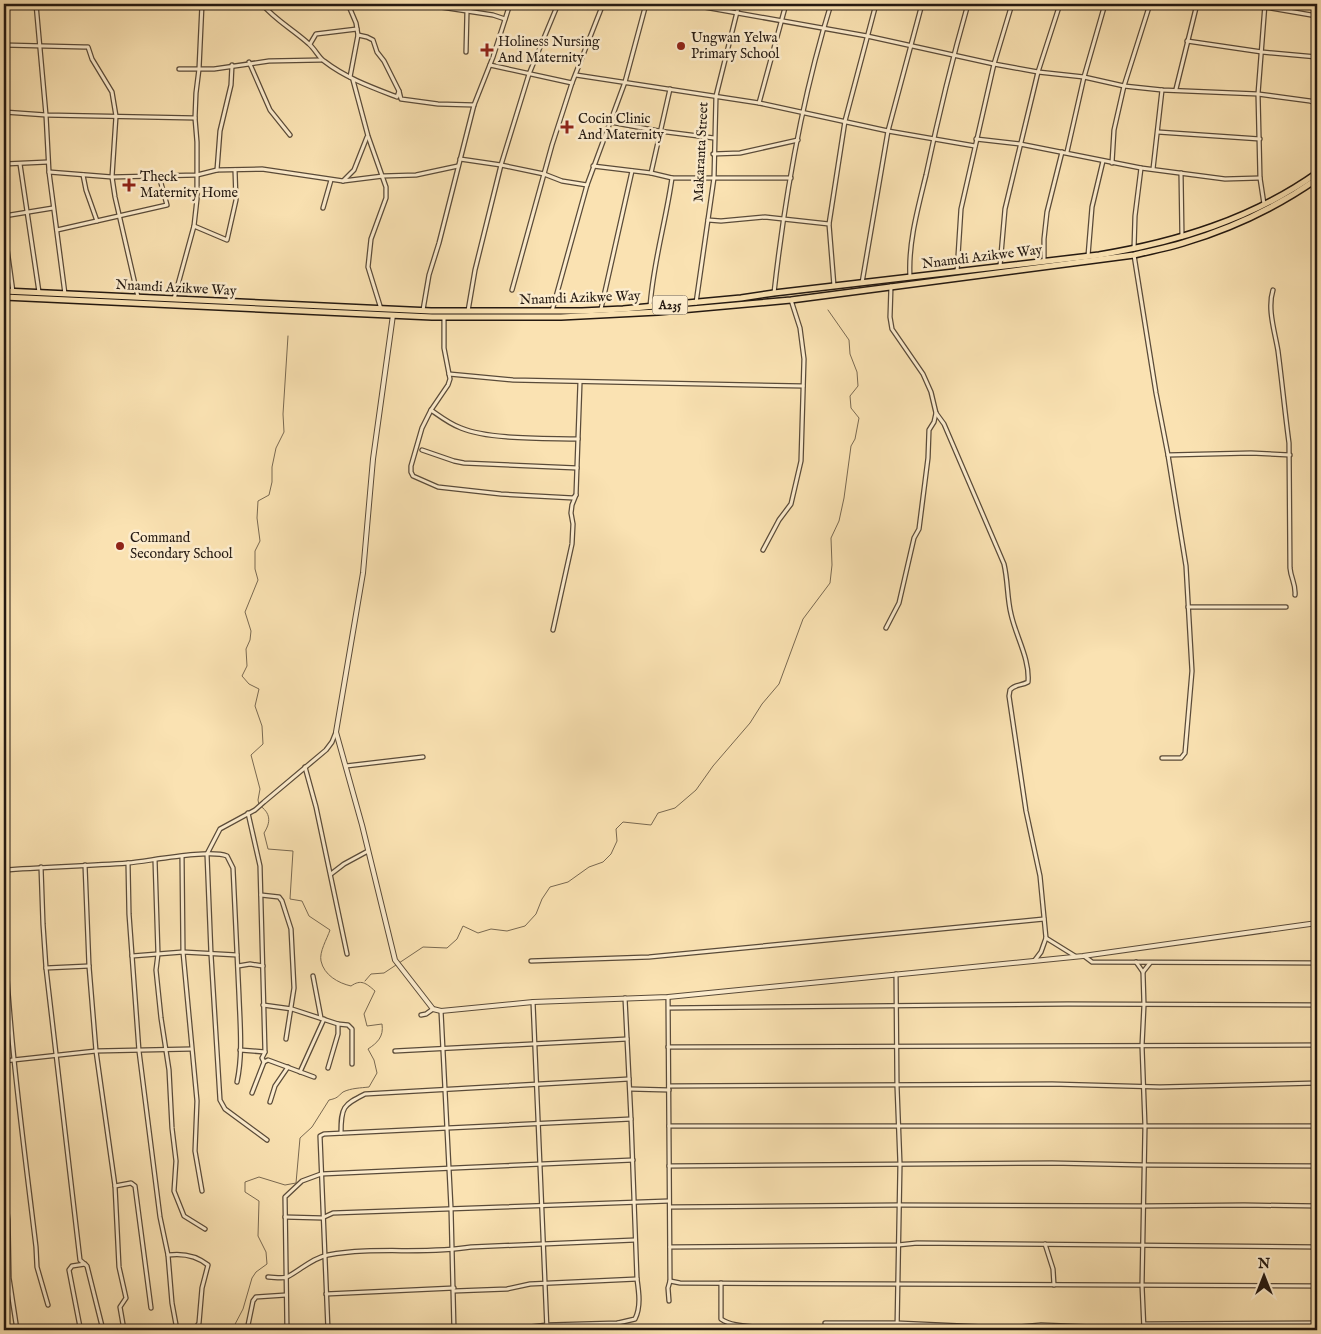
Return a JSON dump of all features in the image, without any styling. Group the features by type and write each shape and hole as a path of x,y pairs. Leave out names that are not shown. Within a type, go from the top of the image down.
{"highway":[{"name":"Nnamdi Azikwe Way","path":"4,291 467,312 552,312 696,303 1134,249 1216,226 1264,204 1317,173"},
{"name":"Nnamdi Azikwe Way","path":"4,297 444,317 569,317 658,312 791,300 1134,255 1182,243 1234,225 1279,203 1317,180"}],"street":[{"path":"36,4 46,115 48,162 65,294"},
{"path":"174,299 194,226 197,199 198,175 195,118 202,4"},
{"path":"262,4 294,33 310,44 319,53 321,60"},
{"path":"348,4 358,36 351,78 368,136 386,187 386,198 371,239 368,267 381,309"},
{"path":"421,4 492,15 505,19"},
{"path":"423,311 429,275 474,105 490,65 510,4"},
{"path":"467,312 475,270 501,165 529,74 558,4"},
{"path":"512,290 552,145 572,83 603,4"},
{"path":"552,312 586,185 625,82 646,4"},
{"path":"687,4 867,36 1038,72 1084,76 1124,86 1162,90 1176,89 1258,94 1310,101 1317,104"},
{"name":"Makaranta Street","path":"696,303 714,178 716,96 739,4"},
{"path":"759,103 786,4"},
{"path":"774,292 783,218 802,111 831,4"},
{"path":"834,286 829,224 845,121 876,4"},
{"path":"862,283 888,131 922,4"},
{"path":"910,277 909,267 913,232 953,55 968,4"},
{"path":"956,272 961,209 994,64 1012,4"},
{"path":"1000,266 1005,209 1038,72 1060,4"},
{"path":"1067,152 1084,76 1104,4"},
{"path":"1112,163 1114,130 1124,86 1150,4"},
{"path":"1176,89 1197,4"},
{"path":"1264,204 1260,178 1258,94 1264,5 1317,16"},
{"path":"466,11 466,52"},
{"path":"310,44 316,34 357,29"},
{"path":"358,36 368,37 373,40 377,52 384,61 399,91 401,99 438,104 474,105"},
{"path":"1187,41 1262,52 1317,57"},
{"path":"4,45 88,47 92,59 112,92 116,116 112,177 114,197 138,297"},
{"path":"179,69 199,69 248,62 321,60 351,78 397,97 399,91"},
{"path":"248,62 270,110 290,135"},
{"path":"217,170 220,131 230,85 232,65"},
{"path":"490,65 572,83"},
{"path":"576,75 759,103 933,140 975,146"},
{"path":"650,173 670,90"},
{"path":"1153,169 1162,90"},
{"path":"4,112 46,115 195,118"},
{"path":"610,122 714,138"},
{"path":"1158,132 1260,139"},
{"path":"343,181 354,170 368,136"},
{"path":"976,139 1067,152 1141,168 1224,179 1260,178"},
{"path":"714,154 740,153 798,140"},
{"path":"1044,261 1047,212 1062,152"},
{"path":"460,159 501,165 544,174 562,181 586,185"},
{"path":"1088,256 1092,207 1103,161"},
{"path":"4,164 48,162"},
{"path":"20,164 39,293"},
{"path":"49,172 112,177 198,175 217,170 262,169 343,181 383,176 416,175 458,166"},
{"path":"593,166 650,173 672,178 791,178"},
{"path":"1134,249 1135,216 1141,168"},
{"path":"194,226 227,240 236,200 235,170"},
{"path":"601,310 632,171"},
{"path":"1181,173 1182,237"},
{"path":"83,175 97,221"},
{"path":"58,230 167,205 159,176"},
{"path":"650,306 652,277 668,208 672,178"},
{"path":"323,208 331,180"},
{"path":"4,216 53,208"},
{"path":"708,220 721,221 765,217 829,224"},
{"path":"4,227 13,292"},
{"path":"1134,255 1186,566 1192,671 1185,753 1181,758 1162,758"},
{"path":"891,286 890,317 892,329 923,374 931,392 936,413 944,424 979,505 1004,564 1007,578 1010,612 1021,644 1028,677 1028,682 1024,685 1014,686 1010,690 1009,704 1026,811 1040,876 1046,938 1041,952 1035,960"},
{"path":"1273,290 1270,299 1290,455 1290,568 1291,578 1296,586 1295,595"},
{"path":"763,550 779,520 791,504 801,461 804,359 800,328 791,300"},
{"path":"267,1140 225,1109 220,1100 207,854 220,829 255,810 326,750 336,732 363,573 373,459 393,315"},
{"path":"444,317 444,348 449,374 448,385 431,410 422,428 411,466 413,476 438,487 473,492 573,498 576,496"},
{"path":"449,374 513,380 802,386"},
{"path":"553,630 572,544 573,524 571,513 576,496 580,382"},
{"path":"431,410 453,425 474,432 531,438 578,439"},
{"path":"886,628 899,603 914,538 919,529 928,458 928,430 934,422 936,413"},
{"path":"422,450 464,463 577,468"},
{"path":"1168,455 1251,453 1290,455"},
{"path":"1188,607 1286,607"},
{"path":"336,732 395,960 433,1009 441,1011 533,1002 668,997 1083,956 1317,923"},
{"path":"346,766 423,757"},
{"path":"305,767 331,875 347,954"},
{"path":"248,813 260,866 265,1052 262,1058 264,1062 252,1093"},
{"path":"331,875 344,864 368,851"},
{"path":"4,870 128,863 207,854 227,856 233,868 238,966 240,1050 237,1082"},
{"path":"182,857 183,952 196,1101 195,1151 202,1191"},
{"path":"155,860 158,954 156,970 160,1018 166,1049 176,1161 174,1191 184,1216 205,1229"},
{"path":"128,863 129,914 139,1051 160,1217 168,1254 172,1303 177,1330"},
{"path":"85,866 89,966 96,1051 115,1186 118,1252 126,1298 120,1307 124,1330"},
{"path":"42,868 42,924 46,968 80,1260 86,1264 103,1330"},
{"path":"261,895 279,897 291,929 294,988 286,1040"},
{"path":"531,961 649,957 1044,919"},
{"path":"4,921 5,957 14,1060 37,1267 48,1305"},
{"path":"1046,938 1075,956"},
{"path":"132,956 183,952 237,955"},
{"path":"1083,956 1092,962 1317,963"},
{"path":"826,1322 897,1323 1006,1329 1041,1325 1144,1330 1142,1285 1145,1126 1142,1046 1144,1005 1143,972 1136,962"},
{"path":"1143,972 1150,963"},
{"path":"238,966 250,964 263,966"},
{"path":"46,968 89,966"},
{"path":"896,974 896,1047 900,1164 897,1330"},
{"path":"300,1072 323,1019 313,976"},
{"path":"668,997 668,1166 670,1207 670,1281 668,1301"},
{"path":"395,1330 521,1328 546,1325 618,1323 635,1320 638,1313 639,1297 625,998"},
{"path":"533,1002 547,1330"},
{"path":"263,1005 292,1009 338,1024 348,1025 352,1029 352,1064"},
{"path":"668,1008 1317,1005"},
{"path":"421,1015 433,1009"},
{"path":"441,1011 451,1208 454,1329"},
{"path":"328,1068 338,1034 338,1024"},
{"path":"395,1051 443,1049 460,1046 627,1039"},
{"path":"668,1047 1317,1045"},
{"path":"4,1061 96,1051 191,1049"},
{"path":"240,1050 265,1052"},
{"path":"264,1062 268,1060 314,1078"},
{"path":"270,1102 275,1086 288,1068"},
{"path":"341,1133 342,1113 346,1104 365,1094 445,1088 629,1080"},
{"path":"630,1089 1317,1083"},
{"path":"328,1330 320,1136 341,1133 632,1119"},
{"path":"669,1126 1317,1126"},
{"path":"287,1330 285,1197 302,1181 321,1174 633,1160"},
{"path":"668,1166 1061,1163 1317,1166"},
{"path":"115,1186 132,1183 135,1186 151,1308"},
{"path":"4,1184 8,1220 9,1278 17,1330"},
{"path":"285,1217 322,1218 333,1213 669,1201"},
{"path":"670,1207 1244,1204 1317,1206"},
{"path":"670,1239 674,1244 683,1246"},
{"path":"268,1277 286,1277 325,1255 344,1253 452,1250 470,1247 635,1240"},
{"path":"670,1247 898,1245 917,1243 1317,1247"},
{"path":"1045,1244 1054,1284"},
{"path":"168,1254 183,1254 194,1257 208,1265 202,1288 199,1323 194,1330"},
{"path":"80,1327 70,1270 72,1266 86,1264"},
{"path":"4,1278 9,1278"},
{"path":"326,1294 507,1289 530,1284 544,1285 637,1279"},
{"path":"670,1281 680,1283 1317,1286"},
{"path":"721,1283 721,1319 740,1326 757,1327"},
{"path":"247,1330 251,1307 256,1297 286,1295"},
{"path":"616,1330 618,1323"},
{"path":"1144,1324 1317,1323"}],"waterway":[{"path":"365,981 371,974 384,973 423,947 447,948 457,939 463,926 478,933 491,929 507,931 525,926 536,914 542,899 550,887 568,882 589,867 603,862 611,854 617,841 616,829 623,822 651,825 658,813 675,808 696,790 779,684 803,619 830,583 832,565 831,538 839,521 851,446 855,439 859,418 851,408 850,396 858,386 857,372 850,354 849,340 828,310"},
{"path":"232,1330 243,1309 252,1278 256,1272 267,1264 266,1252 258,1236 259,1201 245,1192 245,1182 259,1177 285,1185 296,1183 300,1138 312,1127 329,1100 336,1098 346,1091 369,1087 377,1073 374,1060 368,1049 379,1039 382,1033 382,1024 367,1026 364,1014 375,991 361,982 351,986 346,985 328,974 323,966 321,957 330,930 309,916 302,901 290,899 293,851 268,849 264,833 269,818 266,811 259,805 260,789 251,755 263,744 262,726 255,706 259,689 249,684 242,676 247,666 246,649 251,631 245,612 258,580 255,569 255,551 260,541 257,518 258,501 269,495 276,448 284,432 283,414 288,336"}],"place":[{"name":"Ungwan Yelwa Primary School","path":"681,46"},
{"name":"Holiness Nursing And Maternity","path":"487,50"},
{"name":"Cocin Clinic And Maternity","path":"567,127"},
{"name":"Theck Maternity Home","path":"129,185"},
{"name":"Command Secondary School","path":"120,546"}]}
